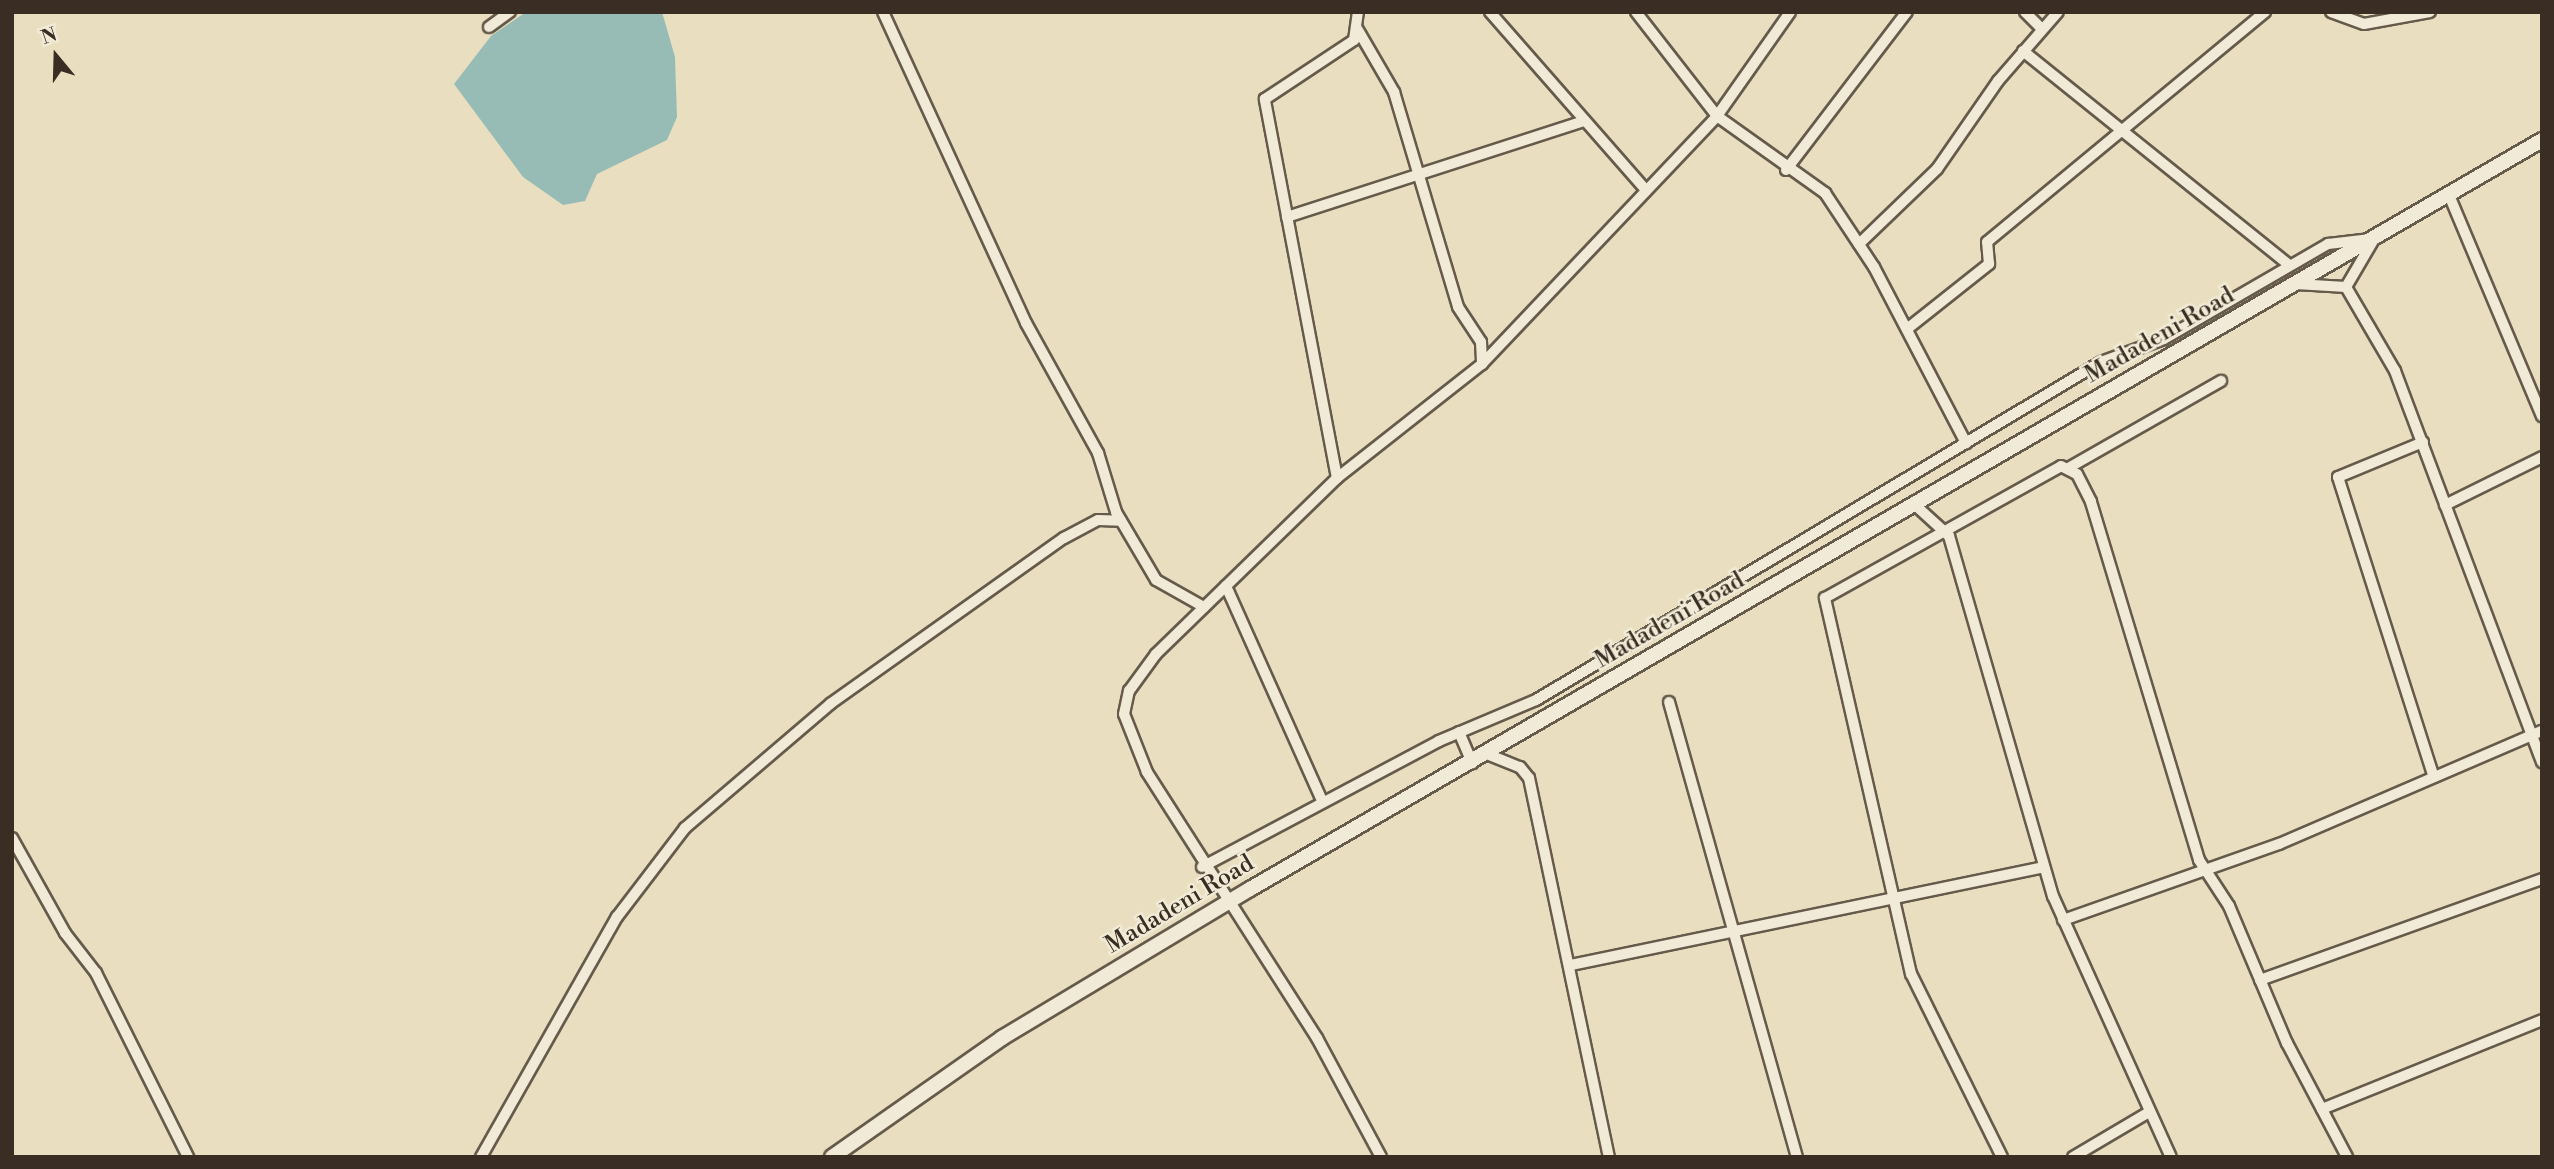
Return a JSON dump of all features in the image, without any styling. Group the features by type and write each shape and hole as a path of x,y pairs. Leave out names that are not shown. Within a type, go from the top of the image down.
{"street":[{"path":"489,26 510,12"},
{"path":"883,12 1026,323 1098,453 1121,521 1156,580 1204,607"},
{"path":"1358,12 1358,30 1394,92 1422,177 1458,307 1481,342 1482,364"},
{"path":"1490,12 1646,190"},
{"path":"1636,12 1717,116 1786,170 1814,181 1859,244 1966,443"},
{"path":"1381,1157 1317,1038 1229,902 1202,867 1147,772 1124,714 1136,678 1204,607 1337,478 1482,364 1717,116 1790,12"},
{"path":"1786,170 1907,12"},
{"path":"2025,12 2042,29"},
{"path":"1859,244 1937,169 2023,51 2058,12"},
{"path":"1907,330 1989,264 1987,242 2264,12"},
{"path":"2331,12 2364,24 2430,12"},
{"path":"1337,478 1266,94 1349,44 1358,30"},
{"path":"2023,51 2287,263"},
{"path":"1287,217 1422,177 1584,121"},
{"name":"Madadeni Road","path":"832,1157 1002,1038 1229,902 2542,140"},
{"path":"2449,195 2542,416"},
{"path":"1202,867 1322,801 1459,732 1536,700 2101,362 2164,339 2287,263 2328,244 2374,239"},
{"path":"2346,287 2374,239"},
{"path":"2296,284 2346,287"},
{"path":"2346,287 2380,335 2423,442 2542,762"},
{"path":"2002,1157 1921,999 1891,900 1825,598 2057,467 2070,467 2221,381"},
{"path":"2423,442 2337,477 2434,777"},
{"path":"2445,505 2542,457"},
{"path":"2070,467 2091,502 2205,872 2229,906 2260,981 2347,1157"},
{"path":"1914,504 1946,531 2043,867 2063,920 2171,1157"},
{"path":"481,1157 617,917 685,828 830,704 1064,538 1103,519 1121,521"},
{"path":"1226,586 1322,801"},
{"path":"1669,702 1797,1157"},
{"path":"2063,920 2205,872 2542,731"},
{"path":"1459,732 1472,762"},
{"path":"1487,754 1520,767 1528,778 1571,965 1609,1157"},
{"path":"12,838 65,933 96,973 188,1157"},
{"path":"1571,965 2043,867"},
{"path":"2260,981 2542,879"},
{"path":"2322,1109 2542,1020"},
{"path":"2073,1157 2149,1112"}],"water":[{"path":"526,12 662,12 675,57 677,117 667,140 597,174 585,201 563,205 523,177 454,84 491,36"}]}
